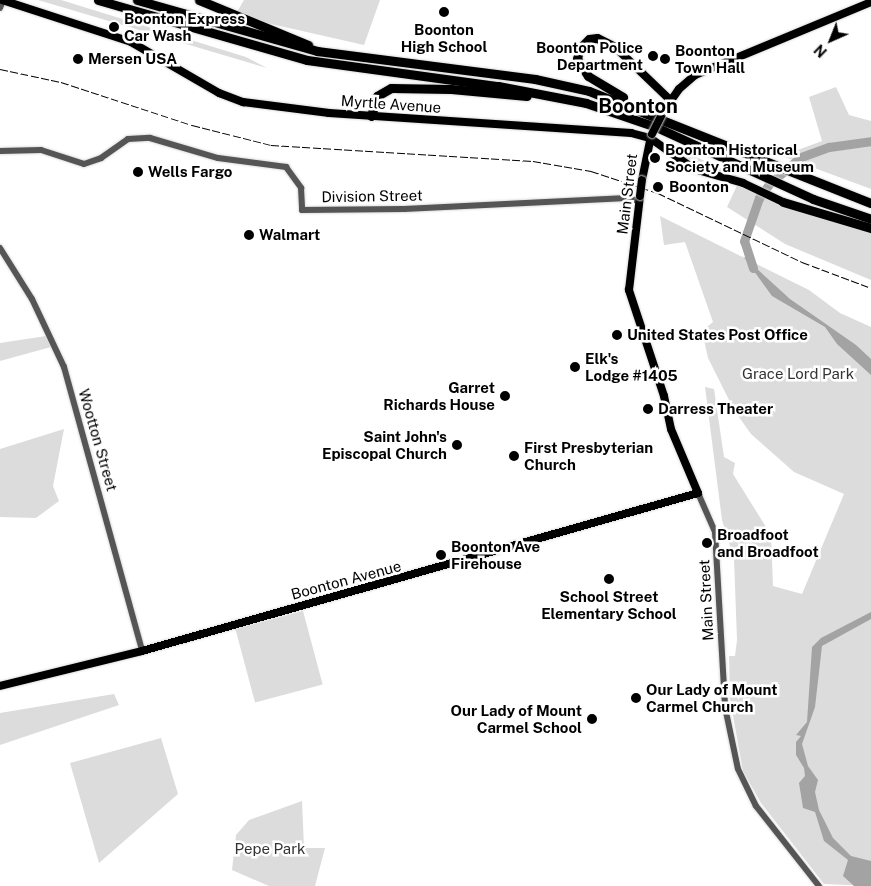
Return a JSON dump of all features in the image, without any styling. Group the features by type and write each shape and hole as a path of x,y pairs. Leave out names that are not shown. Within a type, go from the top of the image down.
{"highway":[{"path":"98,0 307,60 541,93 638,120 779,184 871,219"},
{"path":"137,0 317,51 554,82 607,96 772,165 871,203"},
{"path":"199,0 317,51"},
{"path":"615,47 597,38 588,39 579,49 580,68 606,88 677,124"},
{"path":"371,116 377,96 391,88 451,89 530,96 541,93"},
{"path":"781,201 871,228"}],"main road":[{"name":"Myrtle Avenue","path":"3,0 131,42 231,99 371,116 624,132 651,136 694,169 751,186 781,201"},
{"name":"Main Street","path":"698,493 671,429 664,396 629,290 639,199 651,136 670,100 684,84 701,72 871,2"},
{"path":"615,47 670,100"},
{"name":"Boonton Avenue","path":"0,686 142,651 698,493"}],"street":[{"path":"0,8 3,0"},
{"name":"Division Street","path":"0,151 41,150 84,164 101,158 132,138 150,138 218,158 286,167 298,180 302,210 404,210 628,198 639,199"},
{"name":"Wootton Street","path":"0,248 32,299 64,367 142,651"},
{"name":"Main Street","path":"698,493 715,532 724,700 733,753 756,806 818,885"}],"green space":[{"path":"38,0 61,0 246,57 267,68"},
{"path":"244,0 380,0 364,45 258,21 237,12"},
{"path":"836,87 849,115 871,121 871,189 782,156 822,141 809,97"},
{"path":"661,141 821,214 871,230 871,280 785,244 727,207 739,181 692,167"},
{"name":"Grace Lord Park","path":"660,216 809,290 840,313 871,327 871,886 824,884 761,803 743,771 730,699 729,656 735,656 737,640 734,559 722,520 705,387 714,389 724,457 735,463 733,474 771,535 773,586 802,594 844,494 794,472 751,434 734,410 708,358 702,331 713,322 685,242 664,245"},
{"path":"46,336 51,347 0,361 0,343"},
{"path":"64,429 53,486 59,501 36,518 0,517 0,449"},
{"path":"303,611 323,684 255,703 235,629"},
{"path":"114,694 119,705 0,745 0,713"},
{"path":"161,738 178,794 99,863 70,763"},
{"name":"Pepe Park","path":"302,801 304,848 325,848 315,886 269,886 232,870 236,835 249,820"}],"shaded area":[{"path":"743,256 790,299 856,345 871,359 871,375 837,344 825,327 772,296"},
{"path":"871,612 871,619 822,646 815,707 802,744 808,766 818,780 815,792 819,810 833,838 851,856 871,861 871,886 854,886 843,876 848,860 824,841 815,812 803,808 799,783 805,776 804,768 796,755 796,742 801,736 796,735 807,722 812,647 821,638"}],"waterway":[{"path":"753,268 744,241 759,198 770,183 801,157 829,147 871,141"}],"railway":[{"path":"0,69 61,82 192,125 271,145 533,161 591,171 658,193 802,262 871,288"}],"place":[{"name":"Boonton High School","path":"444,12"},
{"name":"Boonton Express Car Wash","path":"114,27"},
{"name":"Boonton Police Department","path":"653,56"},
{"name":"Mersen USA","path":"78,59"},
{"name":"Boonton Town Hall","path":"665,59"},
{"name":"Boonton Historical Society and Museum","path":"655,158"},
{"name":"Wells Fargo","path":"138,172"},
{"name":"Boonton","path":"658,187"},
{"name":"Walmart","path":"249,235"},
{"name":"United States Post Office","path":"617,335"},
{"name":"Elk's Lodge #1405","path":"575,367"},
{"name":"Garret Richards House","path":"505,396"},
{"name":"Darress Theater","path":"648,409"},
{"name":"Saint John's Episcopal Church","path":"457,445"},
{"name":"First Presbyterian Church","path":"514,456"},
{"name":"Broadfoot and Broadfoot","path":"707,543"},
{"name":"Boonton Ave Firehouse","path":"441,555"},
{"name":"School Street Elementary School","path":"609,579"},
{"name":"Our Lady of Mount Carmel Church","path":"636,698"},
{"name":"Our Lady of Mount Carmel School","path":"592,719"}],"district":[{"name":"Boonton","path":"638,106"}]}
